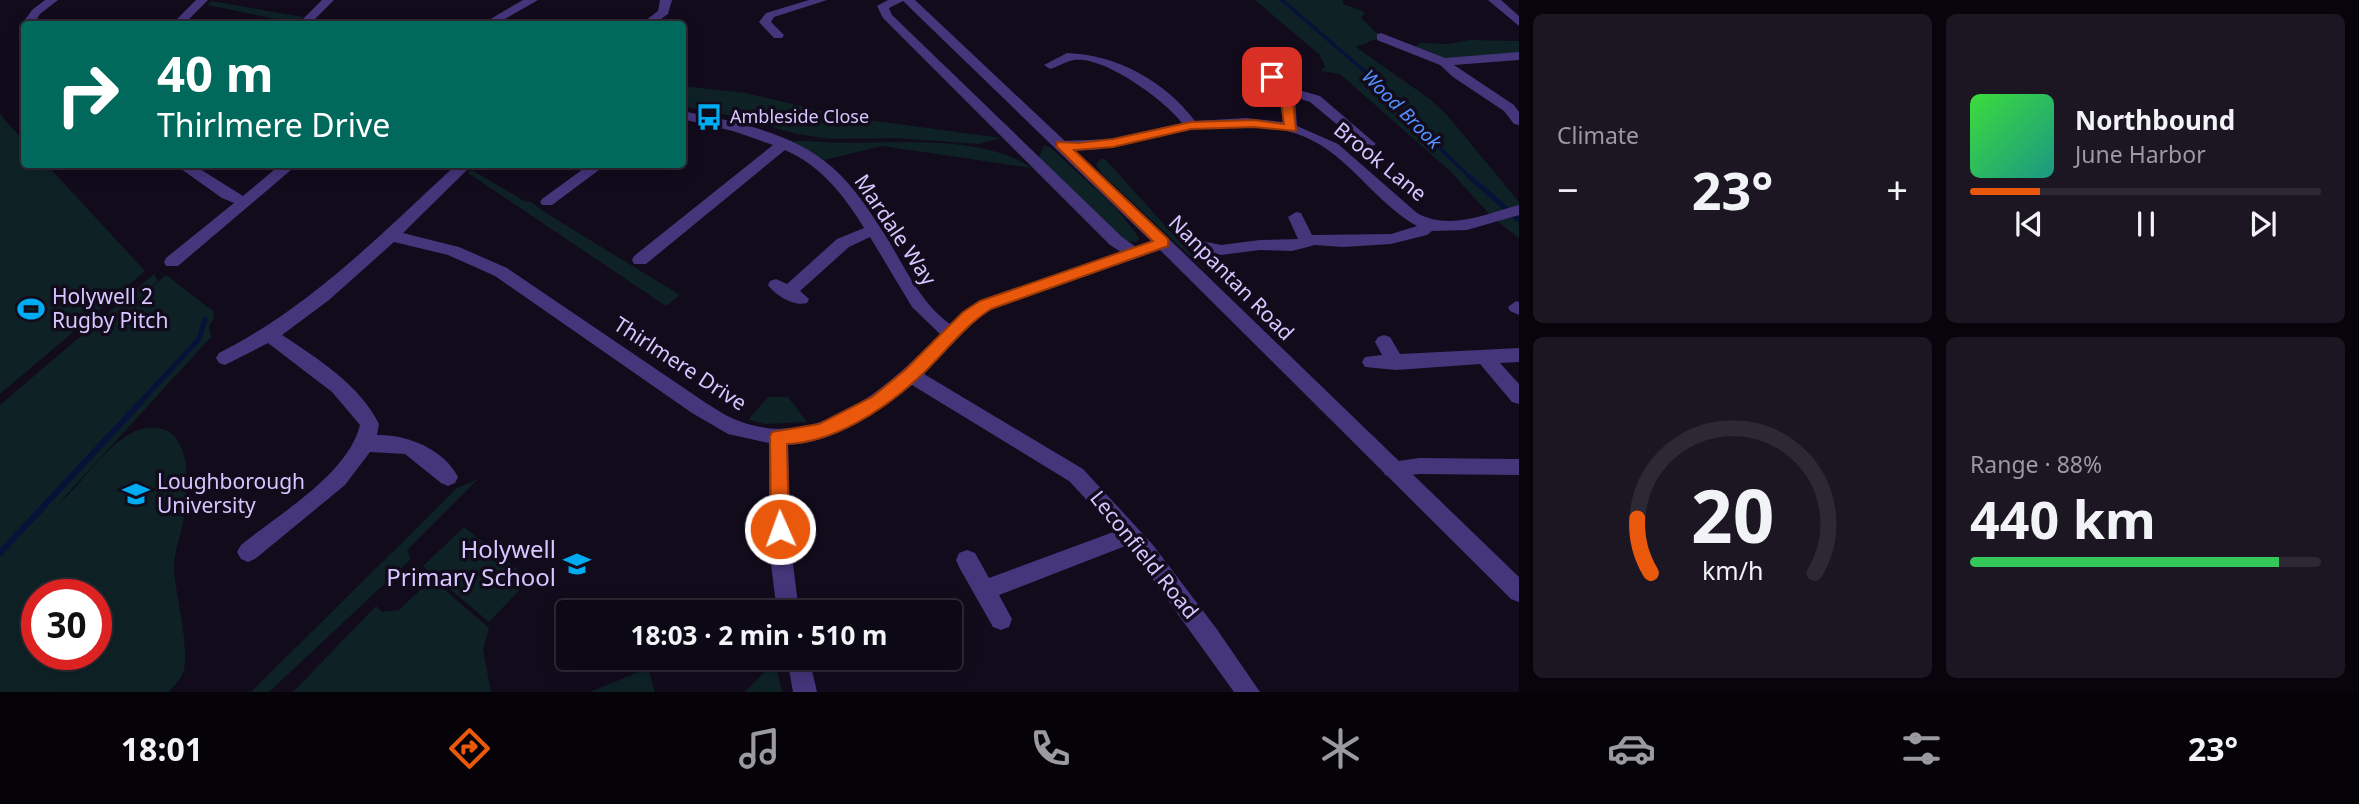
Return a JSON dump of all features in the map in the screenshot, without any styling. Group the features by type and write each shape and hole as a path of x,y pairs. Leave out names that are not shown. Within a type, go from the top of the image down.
{"street":[{"path":"30,21 36,12 52,0"},
{"path":"186,0 202,0"},
{"path":"181,21 202,0"},
{"path":"307,21 328,0"},
{"path":"651,21 664,12 666,0"},
{"path":"778,35 765,22 770,15 821,0"},
{"path":"899,0 883,6 887,16 1116,241 1136,254"},
{"name":"Nanpantan Road","path":"908,0 1163,243 1519,592"},
{"path":"1494,0 1519,22"},
{"path":"493,21 528,1"},
{"path":"1381,37 1444,62 1457,74 1509,108 1519,121"},
{"path":"1049,65 1061,62 1064,53 1097,59 1148,78 1177,106 1191,125"},
{"path":"1444,62 1519,56"},
{"path":"1272,77 1290,92 1315,99 1358,141"},
{"path":"1290,92 1287,101 1291,128"},
{"name":"Mardale Way","path":"686,116 735,127 804,154 825,168 856,203 919,304 938,325 951,333"},
{"name":"Brook Lane","path":"1061,145 1078,147 1131,140 1191,125 1254,124 1291,128 1338,150 1408,213 1429,225 1450,227 1512,212"},
{"name":"Brook Lane","path":"1089,172 1089,162 1094,156 1131,140"},
{"path":"640,260 782,145"},
{"path":"187,168 227,195 246,202"},
{"path":"172,262 285,168"},
{"path":"225,358 269,334 360,267 462,168"},
{"path":"547,201 594,168"},
{"path":"1296,216 1307,241"},
{"path":"1198,245 1224,258 1260,245 1292,246 1307,241 1391,239 1422,231 1429,225"},
{"path":"789,292 843,243 873,230"},
{"name":"Thirlmere Drive","path":"393,236 453,251 501,272 719,421 749,433 778,437 804,436 845,421 878,402 911,375 969,316 985,305 1163,243"},
{"path":"261,546 338,479 365,444 370,424 361,409 296,353 269,334"},
{"path":"1384,342 1395,363"},
{"path":"1371,362 1395,363 1519,355"},
{"path":"1485,357 1519,397"},
{"name":"Leconfield Road","path":"911,375 1076,475 1097,495 1130,535 1193,615 1248,692"},
{"path":"778,437 780,548 786,600"},
{"path":"365,444 391,441 411,445 448,477"},
{"path":"1392,469 1419,466 1519,467"},
{"path":"986,590 1130,535"},
{"path":"967,560 1001,619"},
{"path":"800,670 805,692"}],"green space":[{"path":"1255,0 1343,0 1343,4 1365,12 1361,18 1381,37 1356,47 1431,100 1447,115 1519,202 1519,238 1492,217 1450,171 1340,74 1321,71 1325,66 1319,54"},
{"path":"211,1 303,17 298,21 285,21 208,5"},
{"path":"1470,40 1519,41 1519,56 1450,60 1414,49 1419,43 1448,44"},
{"path":"686,86 746,93 846,117 1001,138 978,144 896,138 830,139 797,134 737,117 686,107"},
{"path":"0,114 21,138 21,168 50,168 145,271 0,394"},
{"path":"796,141 920,142 968,146 1013,158 1032,168 882,146 824,160 791,144"},
{"path":"1044,145 1050,147 1116,208 1137,235 1139,239 1136,242 1123,241 1038,159"},
{"path":"1105,159 1206,271 1101,173 1096,164"},
{"path":"472,170 524,201 531,202 680,295 666,306 468,173"},
{"path":"154,274 158,281 97,336 166,275 213,311 214,318 209,326 211,337 59,503 103,456 129,434 143,428 158,428 169,432 177,440 187,475 185,511 174,569 185,654 182,675 169,692 0,692 0,405"},
{"path":"768,397 788,397 807,422 766,424 748,420"},
{"path":"478,479 407,550 411,559 269,692 251,692 457,488"},
{"path":"464,527 530,579 489,622 423,566"},
{"path":"432,579 489,628 483,650 491,692 293,692 376,606 382,612 399,610"},
{"path":"649,670 655,692 590,692"},
{"path":"766,670 777,670 782,692 745,692"}],"waterway":[{"name":"Wood Brook","path":"1282,0 1384,88 1383,94 1471,178"},
{"name":"Wood Brook","path":"1470,177 1519,220"},
{"path":"138,405 199,339 205,319"},
{"path":"0,553 140,403"}],"place":[{"name":"Ambleside Close","path":"709,117"},
{"name":"Holywell 2 Rugby Pitch","path":"31,309"},
{"name":"Loughborough University","path":"136,494"},
{"name":"Holywell Primary School","path":"577,564"}],"route":[{"path":"780,529 778,437 804,436 824,430 878,402 911,375 969,316 985,305 1163,243 1061,145 1094,146 1191,125 1254,124 1291,128 1287,101 1290,92 1272,77"}]}
